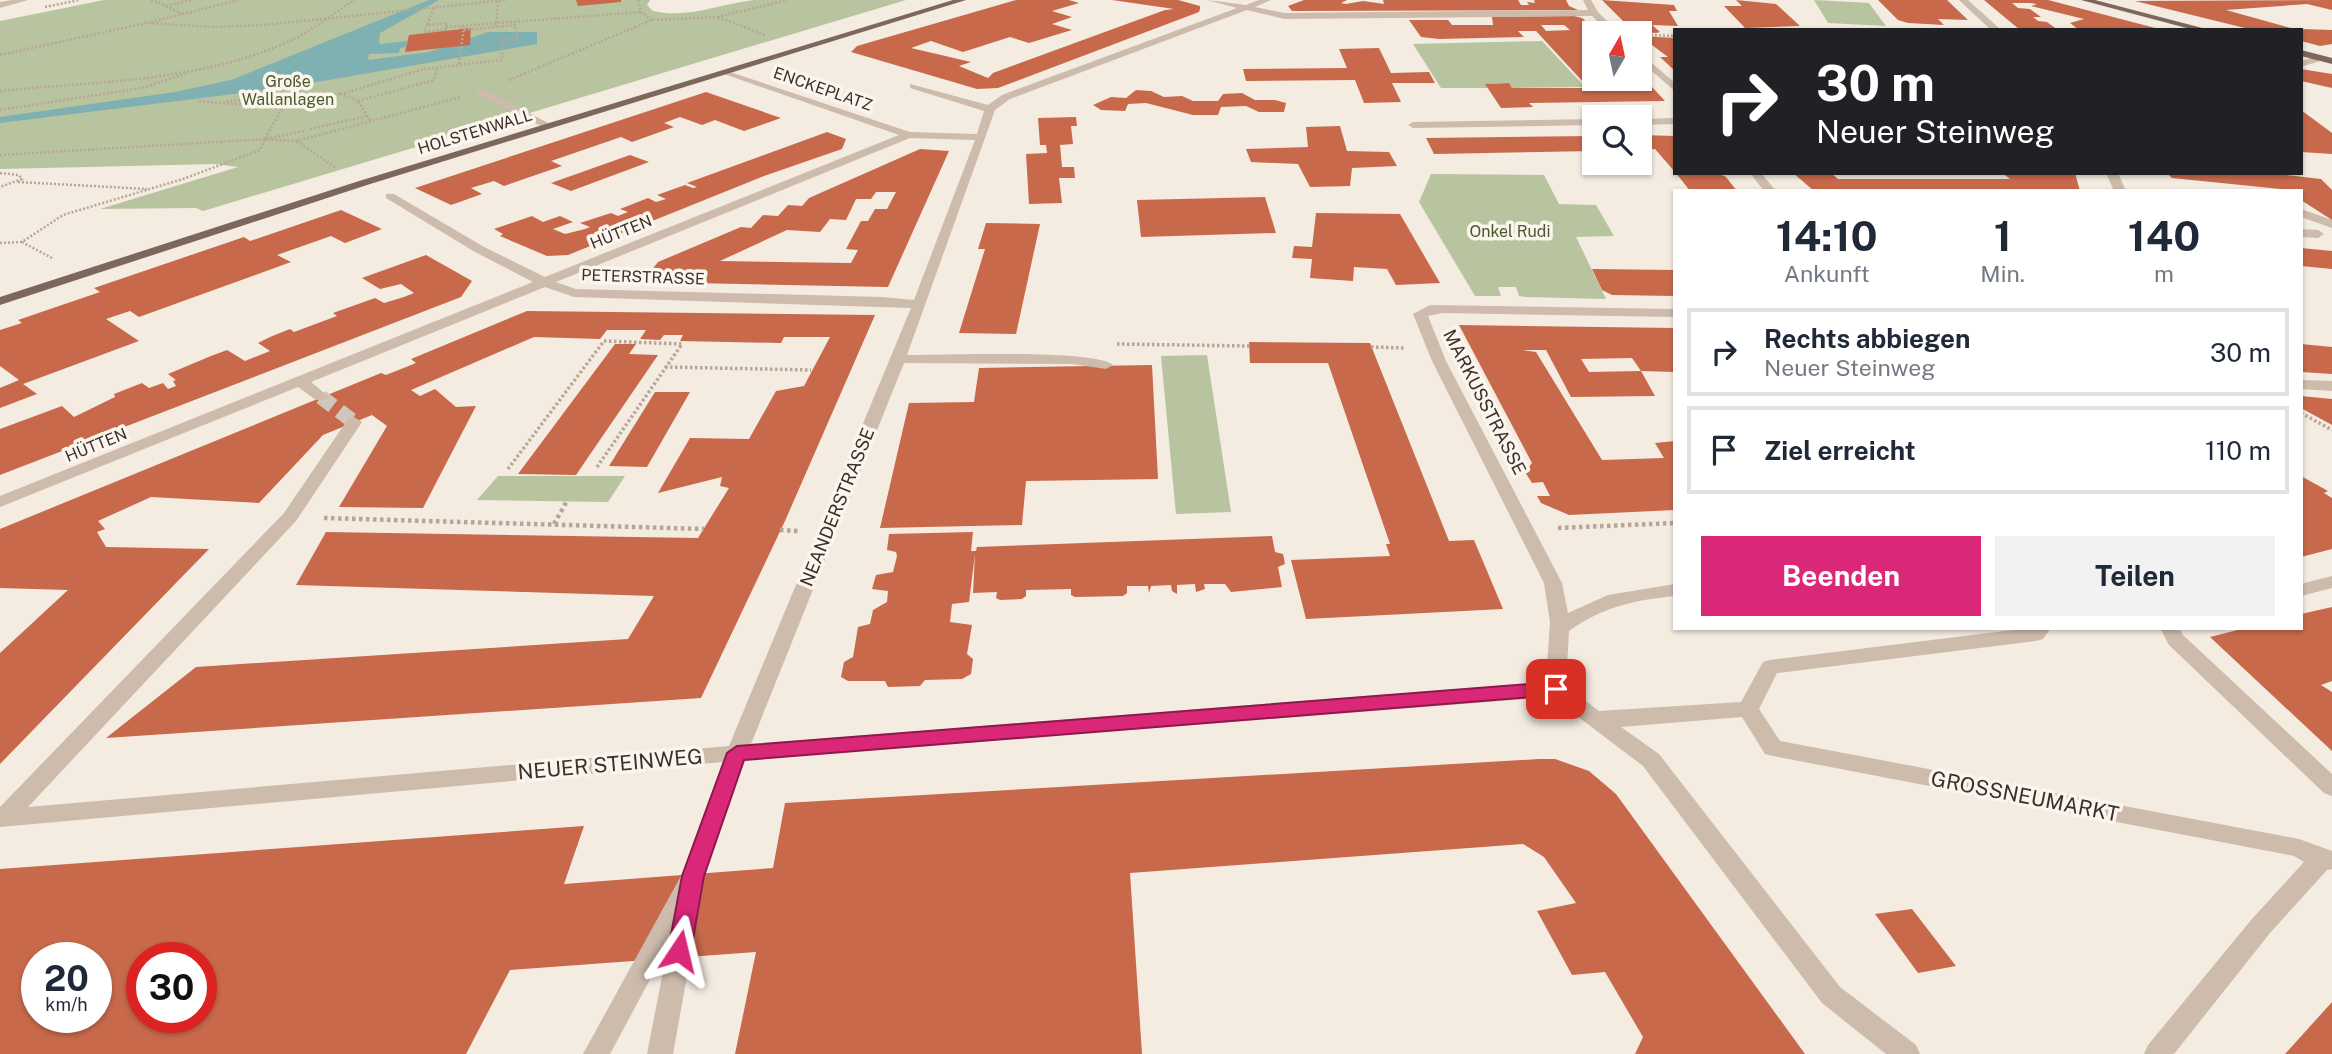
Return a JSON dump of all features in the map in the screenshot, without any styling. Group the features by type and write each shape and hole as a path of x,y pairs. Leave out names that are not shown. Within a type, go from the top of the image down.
{"main road":[{"name":"HOLSTENWALL","path":"0,301 549,126 962,0"},
{"path":"2085,0 2198,28"},
{"path":"2303,54 2332,61"}],"street":[{"path":"0,5 24,0"},
{"path":"1211,0 1284,16 1594,13"},
{"path":"981,137 990,109 1006,97 1268,0"},
{"path":"1587,0 1602,21"},
{"path":"1963,0 1995,28"},
{"path":"2303,63 2320,58"},
{"path":"1652,67 1673,86"},
{"name":"ENCKEPLATZ","path":"727,72 909,135"},
{"path":"914,86 990,109"},
{"path":"481,92 549,126"},
{"path":"1652,122 1673,121"},
{"path":"1413,125 1582,122"},
{"name":"HÜTTEN","path":"0,502 909,135 981,137"},
{"name":"NEANDERSTRASSE","path":"596,1054 693,876 737,753 898,359 981,137"},
{"path":"1757,175 1768,189"},
{"name":"PETERSTRASSE","path":"390,196 542,283 574,293 882,301 919,305"},
{"path":"2303,214 2332,225"},
{"path":"2303,233 2318,234"},
{"name":"MARKUSSTRASSE","path":"1561,628 1559,603 1553,583 1439,361 1420,314 1430,309 1673,313"},
{"path":"898,359 1072,360 1105,365"},
{"path":"300,381 321,397"},
{"path":"2303,384 2332,386"},
{"path":"2,817 290,517 354,422"},
{"path":"2303,589 2332,582"},
{"path":"1673,590 1609,599 1582,611 1561,628 1556,689 1651,760 1831,995 1907,1054"},
{"path":"1594,718 1620,719 1748,709 1770,667 2036,634 2040,630"},
{"path":"2170,630 2176,640 2332,787"},
{"name":"NEUER STEINWEG","path":"2,817 737,753 1556,689"},
{"name":"GROSSNEUMARKT","path":"1748,709 1773,748 2300,848 2326,860 2262,926 2157,1054"},
{"name":"NEANDERSTRASSE","path":"660,1054 693,876"}],"path":[{"path":"151,0 183,14"},
{"path":"166,6 191,0"},
{"path":"0,55 238,0"},
{"path":"0,91 193,70 252,55 288,41 355,0"},
{"path":"146,23 215,27 323,20 506,0"},
{"path":"638,0 640,12"},
{"path":"0,155 265,139 296,141 481,92 652,20 717,17 787,0"},
{"path":"496,27 498,1"},
{"path":"199,101 341,94 401,74 459,63 502,60 502,40 518,39 515,25 425,32 434,8"},
{"path":"427,25 447,23 446,29 546,17 572,19 640,12 652,20"},
{"path":"717,17 774,37"},
{"path":"459,63 464,30"},
{"path":"1652,35 1673,36"},
{"path":"358,101 434,80 436,67"},
{"path":"0,110 38,101 148,89 193,70"},
{"path":"341,94 358,101 370,120"},
{"path":"22,242 63,215 151,189 260,149 282,108 255,109 233,106 224,101"},
{"path":"310,129 367,116"},
{"path":"265,139 304,131"},
{"path":"296,141 337,169"},
{"path":"0,173 19,175 22,179 19,182"},
{"path":"0,187 19,182 151,189"},
{"path":"0,243 22,242 60,261"},
{"path":"508,469 604,341 682,344 597,467"},
{"path":"665,368 811,370"},
{"path":"2303,414 2332,430"},
{"path":"554,524 567,501"},
{"path":"290,517 704,529"},
{"path":"1525,530 1673,523"}],"green space":[{"name":"Große Wallanlagen","path":"104,0 650,0 647,5 653,11 679,13 754,0 906,0 203,211 196,208 100,209 238,167 215,164 0,169 0,21"},
{"path":"1814,0 1869,3 1886,26 1828,23"},
{"path":"1542,41 1582,84 1582,87 1512,88 1509,83 1486,84 1488,88 1441,88 1413,44"},
{"name":"Onkel Rudi","path":"1431,174 1544,175 1559,204 1596,205 1614,236 1576,237 1606,299 1525,297 1519,296 1516,287 1498,287 1501,296 1475,296 1419,202"},
{"path":"1207,355 1231,512 1176,514 1161,356"},
{"path":"498,476 625,476 608,502 477,500"}],"water":[{"path":"429,0 439,0 380,33 379,44 407,41 406,47 400,48 399,53 369,54 368,60 429,52 488,32 537,32 537,44 282,88 0,123 0,117 175,92 231,80"}],"building":[{"path":"576,0 621,0 621,2 578,6"},
{"path":"1016,0 1069,0 1079,3 1052,11 1072,17 1052,24 1072,30 1029,43 1010,37 963,52 931,41 911,48 971,62 959,66 988,78 993,73 1174,9 1112,0 1178,0 1200,6 1200,9 1199,12 998,88 977,89 851,52 857,46"},
{"path":"1304,0 1347,0 1341,3 1363,1 1384,4 1383,0 1518,0 1521,5 1529,5 1527,2 1535,3 1534,0 1566,0 1569,6 1578,10 1292,11 1288,6"},
{"path":"1602,0 1674,5 1677,11 1669,11 1678,26 1652,25 1652,21 1623,21"},
{"path":"1736,0 1776,4 1800,26 1745,28 1724,6 1742,6"},
{"path":"1878,0 1947,0 1968,20 1938,19 1944,25 1908,23 1898,20"},
{"path":"1984,0 2048,0 2155,28 2076,28 2070,23 2084,19 2031,6 2037,4 2012,3 2018,8 2030,9 2041,17 2033,17 2038,21 2047,22 2055,28 2018,28"},
{"path":"2332,0 2332,10 2307,4 2226,10 2291,28 2245,28 2135,1"},
{"path":"1492,17 1582,18 1585,21 1582,21 1582,81 1536,31 1518,31 1524,37 1439,39 1421,37 1409,20 1448,20 1452,25 1493,25","holes":["1541,25 1564,25 1570,30 1546,31"]},
{"path":"1652,25 1660,32 1652,33"},
{"path":"471,28 470,45 405,52 409,35"},
{"path":"2303,29 2332,30 2332,44 2320,46 2303,42"},
{"path":"1652,37 1673,38 1673,69 1660,57 1668,57 1652,45"},
{"path":"1379,48 1391,73 1429,72 1435,83 1392,83 1401,102 1364,103 1355,80 1246,81 1243,69 1347,68 1339,49"},
{"path":"2303,69 2332,74 2332,88 2303,81"},
{"path":"1509,83 1512,88 1652,91 1652,87 1665,101 1529,103 1533,107 1501,108 1485,84"},
{"path":"1136,90 1151,91 1164,97 1182,96 1193,101 1218,101 1223,94 1242,93 1255,100 1286,103 1284,112 1259,112 1246,106 1221,107 1218,115 1193,115 1146,103 1128,104 1125,111 1101,110 1093,105 1111,97 1126,98"},
{"path":"706,92 781,118 744,131 715,120 702,125 680,117 664,123 674,127 632,142 621,137 551,161 562,166 504,186 494,181 471,188 482,194 451,205 415,188"},
{"path":"2303,111 2332,133 2332,154 2303,152"},
{"path":"1076,117 1077,126 1071,126 1073,144 1060,145 1062,167 1074,167 1075,178 1059,178 1062,203 1029,204 1026,154 1047,153 1046,145 1040,145 1038,118"},
{"path":"1340,126 1347,151 1389,152 1397,166 1352,168 1350,186 1310,187 1298,164 1251,162 1246,149 1308,147 1306,127"},
{"path":"827,132 846,139 842,149 764,176 568,255 547,256 500,236 503,234 494,229 532,216 543,222 560,216 573,222 553,229 565,234 585,229 590,227 580,223 611,213 618,216 628,212 620,209 648,198 656,202 666,199 657,195 685,185 697,187 687,183"},
{"path":"1652,135 1673,136 1673,170 1655,149 1652,149"},
{"path":"1582,136 1582,151 1434,154 1426,138"},
{"path":"920,149 949,151 888,287 642,282 658,262 741,227 751,228 763,215 778,216 788,205 802,206 809,198","holes":["876,192 896,192 887,209 875,209 868,221 861,221 846,249 858,250 851,263 720,261 787,230 820,232 830,219 846,220 856,199 871,199"]},
{"path":"630,155 649,162 571,191 551,183"},
{"path":"1678,175 1722,175 1735,189 1688,189"},
{"path":"1795,175 1833,175 1838,179 2010,179 2005,175 2076,175 2079,189 1812,189"},
{"path":"2169,175 2287,175 2321,179 2332,190 2332,220 2303,201 2303,189 2172,178"},
{"path":"1265,197 1276,233 1141,237 1137,200"},
{"path":"341,210 382,229 345,243 331,236 277,255 291,262 139,317 130,311 106,319 139,341 23,384 37,394 0,408 0,388 19,380 0,366 0,330 22,323 18,320 100,292 94,288 244,237 250,241"},
{"path":"1316,213 1400,214 1440,283 1396,285 1387,269 1354,267 1353,281 1310,278 1312,259 1292,258 1294,246 1312,247"},
{"path":"986,223 1040,224 1016,334 959,333 985,249 978,249"},
{"path":"2303,248 2332,251 2332,269 2303,266"},
{"path":"426,255 472,281 461,297 0,475 0,429 62,406 74,417 115,397 114,394 142,383 149,388 163,383 168,389 176,386 173,381 176,380 168,374 211,356 227,350 245,361 270,351 258,343 270,337 290,329 294,332 337,316 333,313 375,298 384,303 414,293 401,284 380,289 362,278"},
{"path":"1592,269 1673,270 1673,296 1612,295 1602,290"},
{"path":"527,311 875,315 785,521 701,698 106,738 196,667 628,639 654,596 296,585 326,532 698,538 729,488 720,486 722,477 658,493 690,438 749,439 776,391 804,386 830,337 784,337 781,343 680,341 683,335 664,335 660,340 640,339 646,330 607,330 600,339 534,337 411,390 420,396 435,389 456,407 476,406 423,508 339,507 387,426 372,415 323,435 259,503 151,497 98,521 105,529 97,532 106,547 209,549 0,764 0,653 68,590 0,588 0,529 381,373 386,375 416,363 411,359"},
{"path":"1459,325 1673,328 1673,372 1641,371 1655,396 1571,397 1546,350 1523,350 1536,352 1602,460 1664,458 1655,443 1673,441 1673,510 1569,515 1541,503 1537,496 1550,496 1543,482 1532,483 1525,472 1532,463","holes":["1632,358 1641,371 1589,372 1581,359"]},
{"path":"1249,342 1370,343 1449,541 1474,540 1503,609 1306,619 1291,560 1390,556 1386,544 1390,544 1328,363 1250,363"},
{"path":"615,344 636,344 629,354 658,355 576,475 518,474"},
{"path":"2303,344 2332,347 2332,374 2303,372"},
{"path":"1152,365 1158,479 1026,481 1022,525 880,528 909,403 974,402 979,368"},
{"path":"655,392 690,392 647,467 609,466"},
{"path":"2303,396 2332,399 2332,425 2303,409"},
{"path":"2303,477 2328,491 2324,493 2332,498 2332,549 2303,556"},
{"path":"973,532 971,551 976,551 977,547 1272,536 1275,552 1283,554 1285,564 1278,567 1282,587 1231,592 1225,584 1204,584 1205,589 1196,592 1195,584 1177,585 1177,594 1172,591 1171,585 1151,586 1149,593 1148,586 1127,586 1127,593 1123,596 1075,597 1071,595 1071,589 1026,590 1026,596 1022,599 1000,600 996,598 997,592 973,593 975,554 969,602 952,604 950,622 972,625 967,654 973,659 971,674 962,679 925,680 920,686 888,687 885,681 848,681 841,677 844,662 853,657 858,627 870,624 873,610 887,602 888,591 872,589 876,575 893,572 897,556 896,552 887,550 889,534"},
{"path":"2332,607 2332,681 2321,685 2332,692 2332,751 2210,637 2238,630 2303,630 2303,614"},
{"path":"1555,759 1589,771 1616,794 1805,1054 1635,1054 1643,1037 1605,972 1572,975 1537,911 1576,903 1544,857 1523,844 1130,873 1142,1054 735,1054 756,952 510,970 466,1054 0,1054 0,869 584,826 564,884 773,868 785,803"},
{"path":"1912,909 1956,966 1918,973 1875,914"},
{"path":"2332,1002 2332,1054 2285,1054"}],"tunnel":[{"path":"321,397 354,422"}],"route":[{"path":"679,951 693,876 737,753 1556,689"}]}
